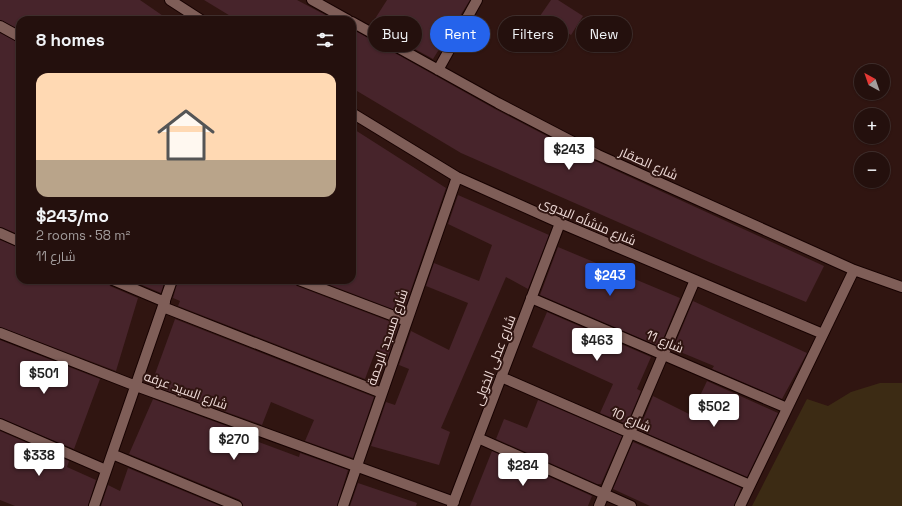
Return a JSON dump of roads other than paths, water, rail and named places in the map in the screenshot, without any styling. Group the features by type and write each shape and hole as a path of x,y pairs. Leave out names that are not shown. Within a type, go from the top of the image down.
{"street":[{"path":"170,0 195,16"},
{"path":"312,0 341,16"},
{"path":"438,70 477,0"},
{"name":"شارع الصقار","path":"356,24 438,70 598,155 854,270 902,287"},
{"path":"0,26 16,35"},
{"name":"شارع منشأه البدوى","path":"356,115 457,177 560,224 823,334"},
{"name":"شارع مسجد الرحمة","path":"343,506 457,177"},
{"name":"شارع عدلى الخولى","path":"453,504 560,224"},
{"path":"0,234 16,240"},
{"path":"740,506 854,270"},
{"path":"599,506 695,280"},
{"path":"122,284 164,304 382,393"},
{"path":"94,506 171,284"},
{"path":"310,284 407,321"},
{"name":"شارع 11","path":"531,298 787,408"},
{"name":"شارع السيد عرفه","path":"0,333 136,386 453,504"},
{"name":"شارع 10","path":"501,377 750,486"},
{"path":"0,424 106,470"},
{"path":"478,438 632,506"},
{"path":"112,454 237,506"}]}
